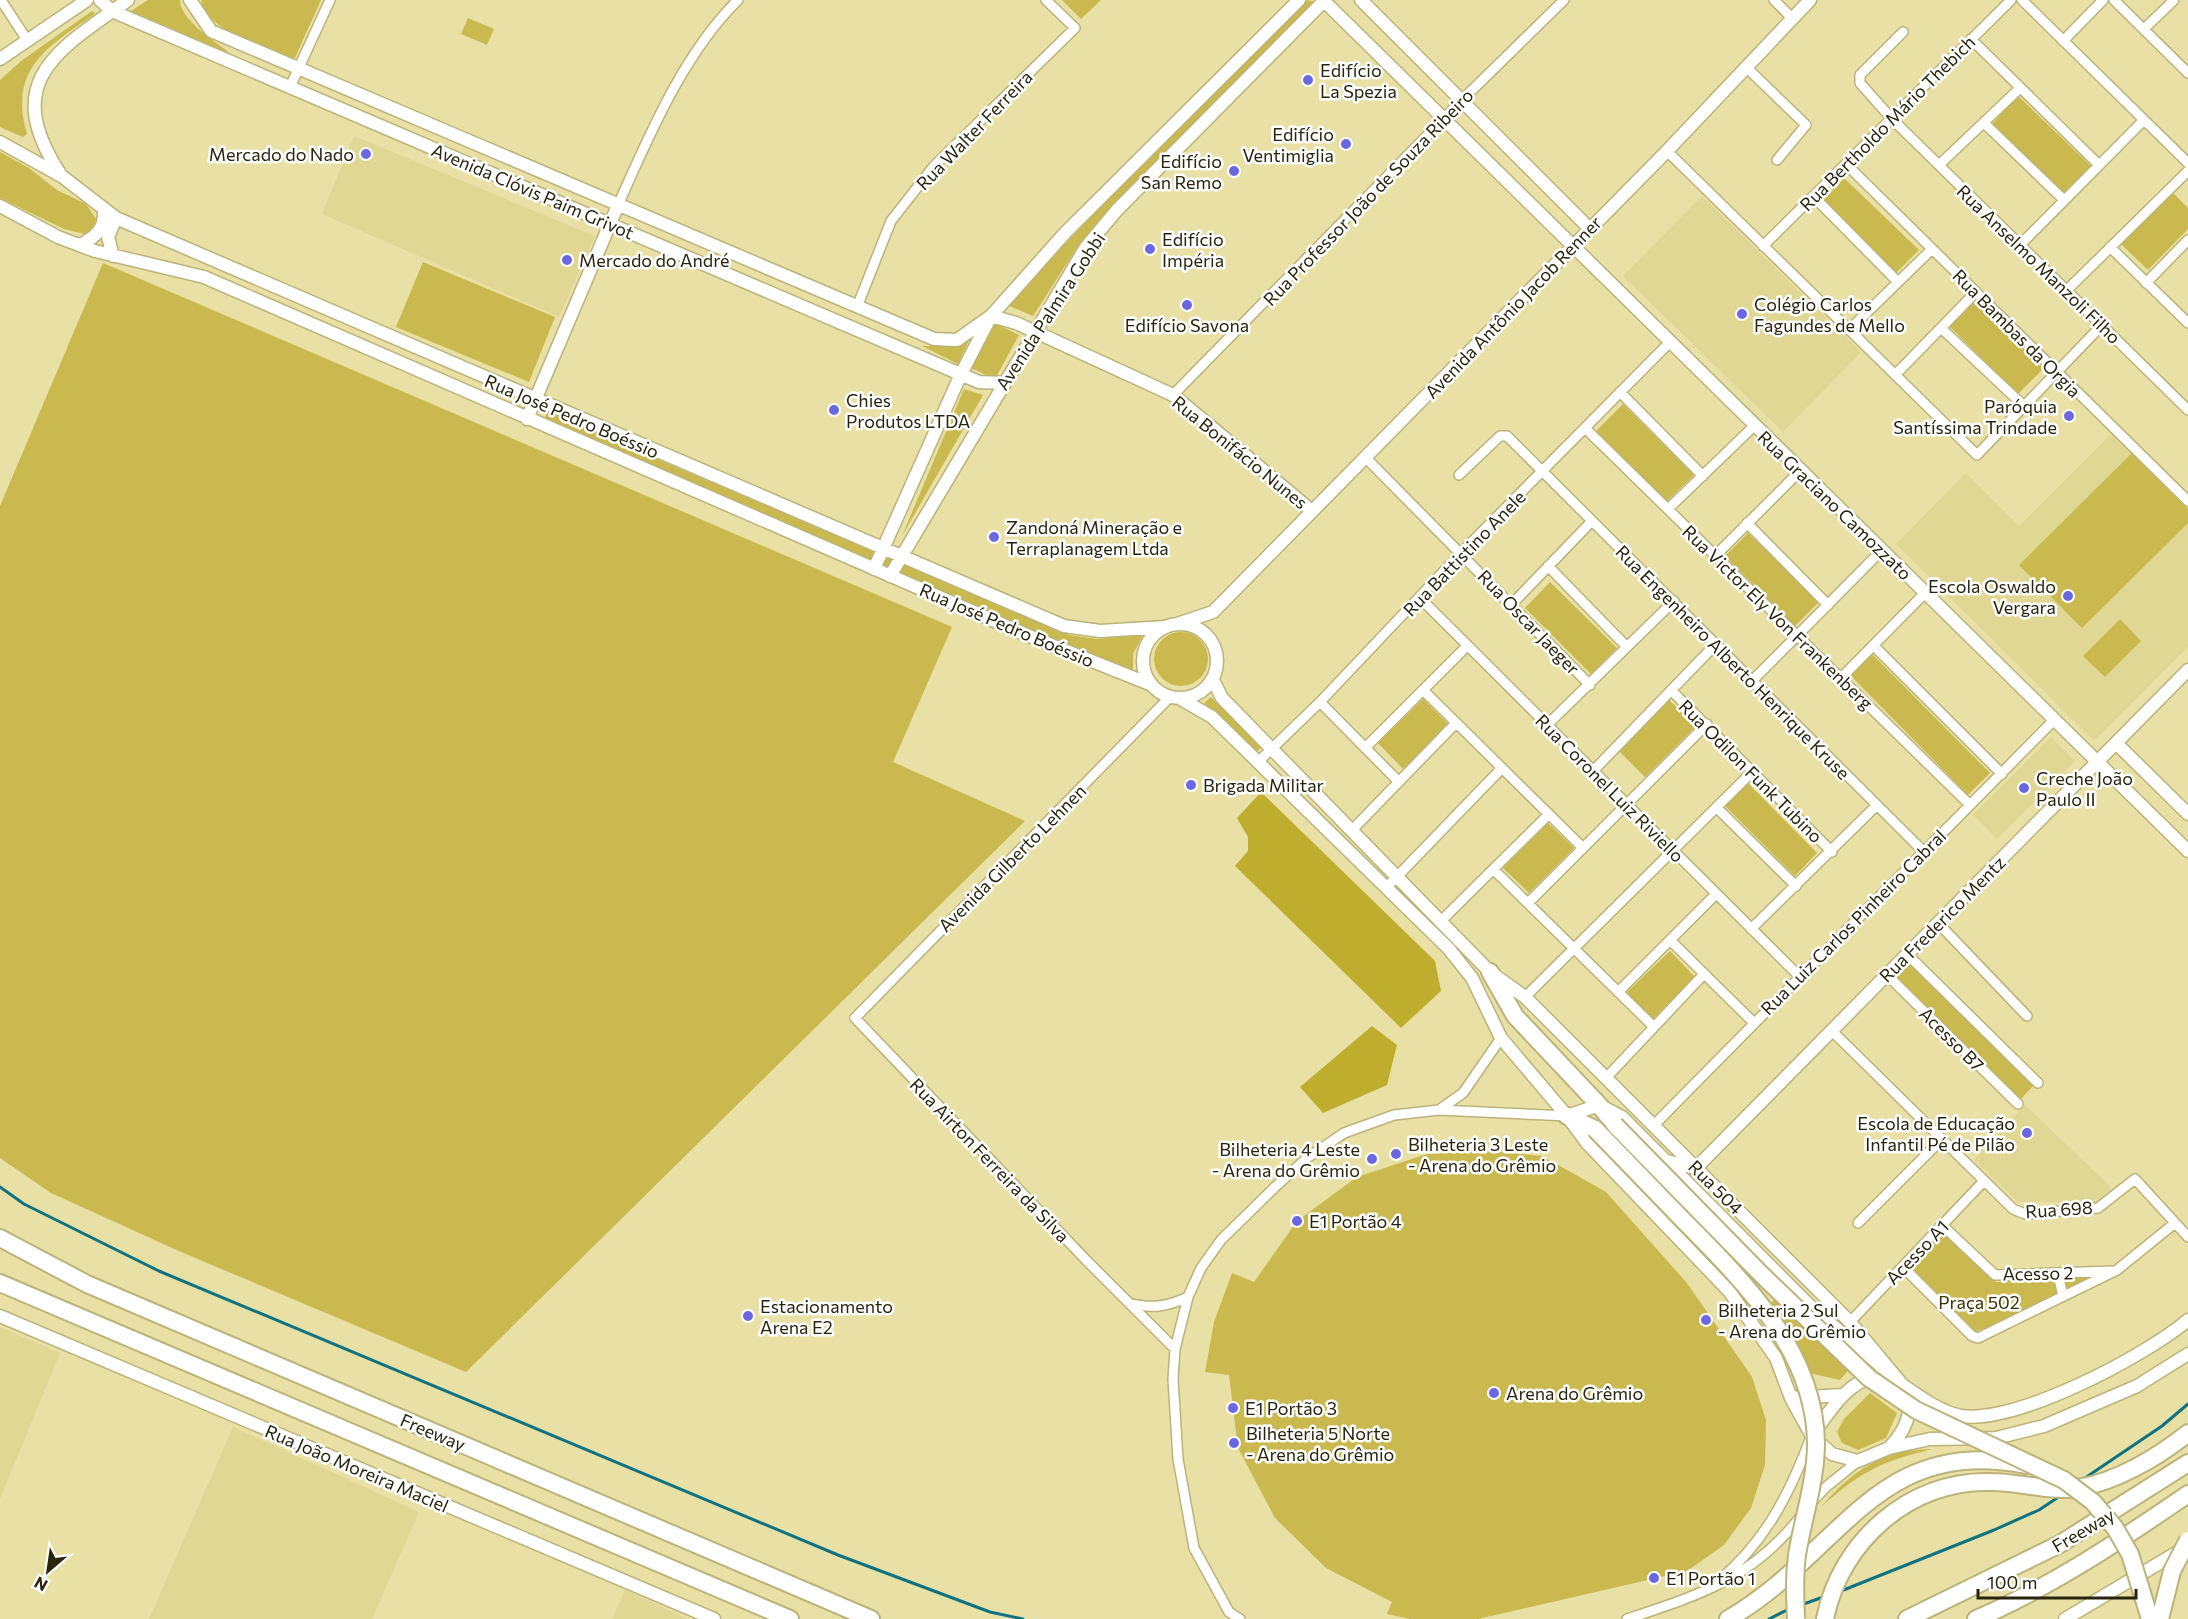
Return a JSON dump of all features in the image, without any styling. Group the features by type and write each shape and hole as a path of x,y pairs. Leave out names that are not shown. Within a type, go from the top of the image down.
{"highway":[{"path":"1490,972 1515,1016 1615,1125 1762,1275 1869,1378 1916,1410 2077,1488 2115,1528 2138,1573 2150,1619"},
{"path":"1567,1116 1595,1129 1750,1288 1783,1338 1803,1378 1814,1417 1816,1444 1814,1476 1795,1574 1796,1619"},
{"name":"Freeway","path":"0,1238 87,1284 871,1619"},
{"name":"Freeway","path":"0,1283 790,1619"},
{"path":"1825,1619 1836,1581 1849,1558 1867,1536 1893,1511 1914,1499 1939,1489 1989,1481 2076,1488 2094,1484 2142,1463 2188,1434"},
{"path":"1728,1619 1748,1608 1792,1574 1868,1501 1890,1484 1917,1470 1940,1463 1986,1458 2036,1467"},
{"name":"Freeway","path":"1907,1619 2061,1544 2188,1463"},
{"name":"Freeway","path":"1976,1619 2004,1607 2069,1570 2135,1530 2188,1494"},
{"path":"2160,1619 2172,1571 2188,1540"}],"street":[{"path":"1,0 27,40"},
{"path":"0,59 87,0"},
{"name":"Avenida Clóvis Paim Grivot","path":"100,0 112,11 979,382 1003,383"},
{"path":"63,177 31,122 30,93 45,62 73,38 128,0"},
{"name":"Avenida Clóvis Paim Grivot","path":"190,0 211,31 934,339 957,340 991,316"},
{"path":"290,87 330,0"},
{"path":"527,419 658,115 719,19 738,0"},
{"name":"Rua Walter Ferreira","path":"857,307 891,221 934,166 1075,28 1046,0"},
{"name":"Avenida Palmira Gobbi","path":"874,569 881,548 961,374 991,316 1065,233 1299,0"},
{"name":"Avenida Palmira Gobbi","path":"890,576 1003,383 1037,333 1086,247 1118,210 1324,0"},
{"name":"Rua Graciano Camozzato","path":"1324,0 1669,343 2188,851"},
{"path":"1361,0 1590,229"},
{"name":"Rua Professor João de Souza Ribeiro","path":"1173,395 1443,119 1564,0"},
{"path":"1774,0 1792,18"},
{"name":"Avenida Antônio Jacob Renner","path":"1171,625 1213,612 1667,151 1810,0"},
{"name":"Rua Bertholdo Mário Thebich","path":"1763,246 2011,0"},
{"path":"2022,0 2188,162"},
{"path":"2063,41 2103,0"},
{"path":"2114,0 2188,72"},
{"path":"2144,29 2174,0"},
{"name":"Rua Anselmo Manzoli Filho","path":"1904,32 1859,79 1891,118 2188,410"},
{"path":"1971,39 2099,165"},
{"path":"1746,67 1806,125 1777,160"},
{"path":"1938,165 2020,88"},
{"path":"2020,245 2144,120"},
{"path":"1983,123 2064,200"},
{"name":"Rua José Pedro Boéssio","path":"0,142 63,177 104,211 116,218 1064,626 1100,631 1171,625"},
{"path":"1667,151 1977,455 2102,325"},
{"name":"Rua Bambas da Orgia","path":"1846,164 2188,501"},
{"path":"2066,291 2188,171"},
{"path":"1813,196 1898,282"},
{"name":"Rua José Pedro Boéssio","path":"0,206 58,237 80,245 113,256 204,277 890,576 1152,685"},
{"path":"80,245 99,233 105,219 104,211"},
{"path":"113,256 108,237 116,218"},
{"path":"2146,283 2188,240"},
{"path":"2110,247 2188,323"},
{"path":"1849,330 1932,249"},
{"path":"1895,375 1976,292"},
{"path":"991,316 1016,323 1037,333"},
{"path":"1941,327 2024,406"},
{"name":"Rua Bonifácio Nunes","path":"1037,333 1173,395 1312,511"},
{"name":"Rua Battistino Anele","path":"1258,762 1320,702 1461,554 1544,473 1669,343"},
{"path":"1620,392 1703,476"},
{"path":"1668,509 1754,426"},
{"name":"Rua Victor Ely Von Frankenberg","path":"1586,429 1970,805"},
{"name":"Rua Engenheiro Alberto Henrique Kruse","path":"1459,475 1502,435 1544,473 1674,601 1715,645 1923,851"},
{"name":"Rua Oscar Jaeger","path":"1366,458 1590,684"},
{"path":"1716,555 1800,471"},
{"path":"1511,605 1592,521"},
{"path":"1747,523 1828,605"},
{"path":"1752,681 1881,551"},
{"path":"1548,566 1628,647"},
{"path":"1841,678 1925,593"},
{"name":"Rua Coronel Luiz Riviello","path":"1420,598 1800,978"},
{"path":"1547,725 1674,601"},
{"path":"1208,636 1213,612"},
{"path":"1176,698 1202,692 1213,680 1218,660 1215,647 1208,636 1198,628 1171,625 1156,633 1144,652 1146,675 1152,685 1176,698 1212,717 1449,949 1472,978 1501,1038 1587,1143 1729,1291 1776,1358 1791,1398 1812,1436 1832,1454 1858,1461"},
{"path":"1593,771 1715,645"},
{"path":"1365,748 1467,646"},
{"path":"1874,646 2002,774"},
{"name":"Rua Frederico Mentz","path":"1696,1168 2188,670"},
{"name":"Rua 504","path":"1213,680 1222,698 1490,972 1525,997 1850,1322 1900,1383"},
{"path":"1423,690 1582,847"},
{"name":"Rua Odilon Funk Tubino","path":"1671,690 1832,852"},
{"name":"Avenida Gilberto Lehnen","path":"855,1018 1176,698"},
{"path":"1320,702 1399,782"},
{"name":"Rua Luiz Carlos Pinheiro Cabral","path":"1653,1125 2054,720"},
{"path":"1352,830 1456,723"},
{"path":"1528,903 1625,803 1707,724"},
{"path":"2117,744 2188,814"},
{"path":"1387,887 1502,768"},
{"path":"1525,997 1752,772"},
{"path":"1286,788 1298,776"},
{"path":"1751,929 1832,852 1877,805"},
{"path":"1717,808 1796,886"},
{"path":"1441,921 1549,814"},
{"path":"1494,870 1654,1027"},
{"path":"1618,992 1716,894"},
{"path":"1938,923 2027,1016"},
{"path":"1449,949 1459,939"},
{"path":"1670,940 1754,1023"},
{"path":"1907,954 2038,1083"},
{"path":"1606,1078 1704,974"},
{"name":"Acesso B7","path":"1887,975 2018,1104"},
{"name":"Rua Airton Ferreira da Silva","path":"855,1018 1127,1302 1175,1349"},
{"name":"Rua 698","path":"1832,1031 2013,1209 2025,1214 2098,1208 2135,1179 2175,1223"},
{"path":"1438,1110 1463,1093 1501,1038"},
{"path":"1240,1619 1230,1612 1194,1548 1178,1459 1173,1379 1175,1349 1188,1297 1201,1268 1221,1240 1307,1158 1344,1133 1394,1115 1438,1110 1567,1116 1599,1105 1622,1117 1839,1334 1900,1383 1940,1408 1961,1416 1985,1416 2032,1402 2091,1380 2124,1364 2170,1335 2188,1320"},
{"path":"1858,1223 1942,1139"},
{"path":"1666,1161 1696,1168"},
{"name":"Acesso A1","path":"1850,1322 1984,1182"},
{"path":"1903,1267 1974,1338 2117,1270 2175,1223 2188,1238"},
{"name":"Acesso 2","path":"1942,1226 1995,1275 2117,1270"},
{"path":"2058,1274 2063,1296"},
{"path":"1127,1302 1148,1308 1165,1307 1188,1297"},
{"name":"Rua João Moreira Maciel","path":"0,1316 714,1619"},
{"path":"1627,1619 1706,1591 1759,1562 1776,1547 1826,1487 1858,1461 1890,1448 1930,1439 1996,1438 2044,1426 2137,1386 2188,1354"},
{"path":"1706,1591 1741,1560 1772,1522 1795,1479 1812,1436 1842,1395 1873,1376 1900,1383 1908,1396 1910,1409 1898,1438 1890,1448"},
{"path":"1791,1398 1842,1395"},
{"path":"2068,1618 2153,1569 2188,1545"}],"shaded area":[{"path":"354,136 595,236 559,317 322,214"},
{"name":"Colégio Carlos Fagundes de Mello","path":"1702,196 1861,352 1783,432 1623,276"},
{"name":"Escola Oswaldo Vergara","path":"2113,432 2188,507 2188,647 2094,741 1896,544 1966,473 2019,526"},
{"name":"Creche João Paulo II","path":"2051,737 2075,761 1997,839 1973,815"},
{"path":"1261,792 1435,961 1441,991 1401,1028 1235,866 1248,851 1248,837 1237,818"},
{"path":"1372,1026 1397,1045 1387,1085 1323,1113 1300,1087"},
{"name":"Escola de Educação Infantil Pé de Pilão","path":"2025,1105 2112,1188 2096,1202 2018,1202 1974,1160"},
{"path":"0,1327 60,1353 0,1499"},
{"path":"233,1427 419,1512 372,1619 149,1619"},
{"path":"625,1590 688,1619 612,1619"}],"green space":[{"path":"148,0 180,0 182,8 192,23 231,54 131,11"},
{"path":"201,0 321,0 294,60 225,29 205,11"},
{"path":"1062,0 1101,0 1081,19"},
{"path":"1307,0 1315,2 1110,209 1080,243 1033,316 1007,305 1090,218"},
{"path":"92,11 95,13 92,16 46,50 27,77 22,112 27,134 23,137 0,127 0,80 21,61"},
{"path":"468,18 494,29 487,45 461,34"},
{"path":"2018,96 2091,166 2064,194 1992,124"},
{"path":"0,152 29,168 57,190 86,204 96,219 92,230 84,234 64,229 0,198"},
{"path":"1844,178 1919,250 1894,275 1820,203"},
{"path":"2172,192 2188,208 2188,229 2148,270 2121,244"},
{"path":"423,262 555,317 529,382 396,327"},
{"path":"103,263 952,627 893,762 1025,821 466,1372 181,1252 51,1193 0,1158 0,506"},
{"path":"1975,300 2044,368 2018,394 1949,326"},
{"path":"996,324 1019,335 995,379 971,368 989,330"},
{"path":"970,338 958,364 922,346 954,346"},
{"path":"964,389 983,395 902,536"},
{"path":"1623,404 1694,475 1666,502 1596,431"},
{"path":"547,412 1069,635 1097,639 1143,635 1133,654 1133,676 543,423"},
{"path":"2132,453 2188,509 2188,523 2082,628 2019,565"},
{"path":"1748,533 1819,602 1795,626 1725,556"},
{"path":"1550,582 1617,648 1591,674 1525,608"},
{"path":"2120,619 2141,641 2105,677 2083,656"},
{"path":"1176,632 1186,632 1196,636 1204,644 1208,659 1204,674 1196,682 1186,686 1176,686 1166,682 1158,674 1154,664 1154,654 1158,644 1166,636"},
{"path":"1872,654 1990,773 1968,795 1850,675"},
{"path":"1211,697 1261,748 1254,754 1204,703"},
{"path":"1423,699 1448,724 1403,769 1378,743"},
{"path":"1669,700 1696,726 1645,777 1619,751"},
{"path":"1748,783 1817,853 1795,876 1725,806"},
{"path":"1548,823 1574,848 1529,893 1503,868"},
{"path":"1670,951 1695,977 1651,1021 1625,994"},
{"path":"1909,960 2036,1083 2019,1101 1892,977"},
{"name":"Arena do Grêmio","path":"1487,1151 1542,1156 1606,1192 1687,1283 1752,1377 1766,1420 1765,1465 1751,1508 1724,1545 1687,1571 1478,1619 1410,1619 1387,1614 1392,1602 1326,1568 1275,1518 1238,1448 1229,1375 1205,1372 1214,1322 1232,1273 1254,1282 1297,1221 1357,1177 1427,1154"},
{"name":"Praça 502","path":"1944,1232 1996,1282 2099,1274 1986,1328 1972,1332 1908,1268"},
{"path":"1774,1300 1851,1367 1840,1380 1805,1372 1765,1310"},
{"path":"1870,1393 1897,1413 1886,1438 1858,1450 1842,1443 1837,1432 1844,1419"},
{"path":"1932,1449 1899,1458 1872,1469 1821,1507 1845,1482 1870,1464 1898,1453"}],"waterway":[{"path":"0,1187 24,1204 159,1271 838,1555 990,1612 1023,1619"},
{"path":"2082,1480 2162,1426 2188,1404"},
{"path":"1841,1591 1994,1530 2039,1510 2060,1496"},
{"path":"1801,1605 1826,1596"},
{"path":"1769,1619 1789,1609"}],"place":[{"name":"Edifício La Spezia","path":"1308,80"},
{"name":"Edifício Ventimiglia","path":"1346,144"},
{"name":"Mercado do Nado","path":"366,154"},
{"name":"Edifício San Remo","path":"1234,171"},
{"name":"Edifício Impéria","path":"1150,249"},
{"name":"Mercado do André","path":"567,260"},
{"name":"Edifício Savona","path":"1187,305"},
{"name":"Colégio Carlos Fagundes de Mello","path":"1742,314"},
{"name":"Chies Produtos LTDA","path":"834,410"},
{"name":"Paróquia Santíssima Trindade","path":"2069,416"},
{"name":"Zandoná Mineração e Terraplanagem Ltda","path":"994,537"},
{"name":"Escola Oswaldo Vergara","path":"2068,596"},
{"name":"Brigada Militar","path":"1191,785"},
{"name":"Creche João Paulo II","path":"2024,788"},
{"name":"Escola de Educação Infantil Pé de Pilão","path":"2027,1133"},
{"name":"Bilheteria 3 Leste - Arena do Grêmio","path":"1396,1154"},
{"name":"Bilheteria 4 Leste - Arena do Grêmio","path":"1372,1159"},
{"name":"E1 Portão 4","path":"1297,1221"},
{"name":"Estacionamento Arena E2","path":"748,1316"},
{"name":"Bilheteria 2 Sul - Arena do Grêmio","path":"1706,1320"},
{"name":"Arena do Grêmio","path":"1494,1393"},
{"name":"E1 Portão 3","path":"1233,1408"},
{"name":"Bilheteria 5 Norte - Arena do Grêmio","path":"1234,1443"},
{"name":"E1 Portão 1","path":"1654,1578"}]}
